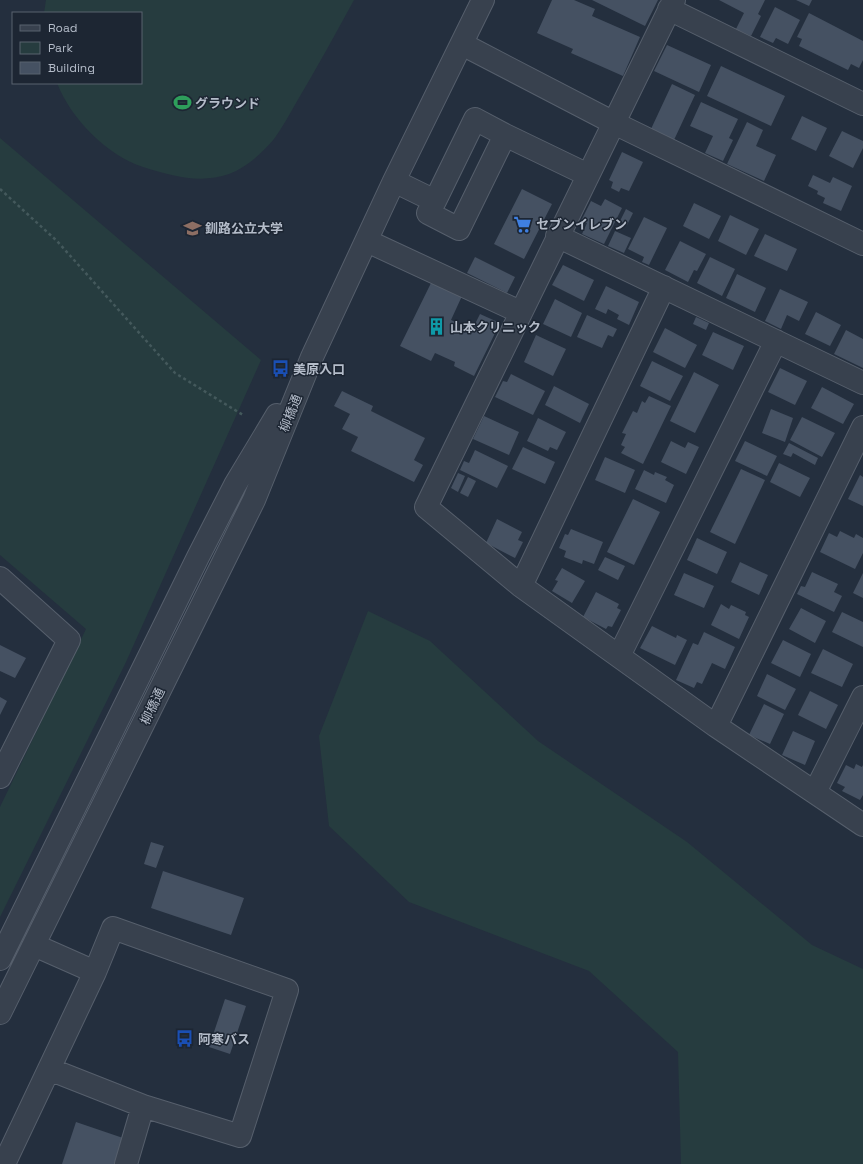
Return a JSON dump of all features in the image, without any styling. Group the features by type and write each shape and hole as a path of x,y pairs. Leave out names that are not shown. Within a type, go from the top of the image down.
{"street":[{"path":"312,357 394,181 483,0"},
{"path":"863,104 672,5 557,236 426,507 520,586 716,726 863,825"},
{"path":"462,44 614,123 863,244"},
{"path":"505,135 459,229 428,213 475,118 505,135 588,175"},
{"path":"394,181 435,201"},
{"path":"557,236 863,383"},
{"path":"367,241 520,312"},
{"path":"520,586 664,287"},
{"path":"619,656 776,341"},
{"name":"柳橋通","path":"0,1013 254,500 312,357"},
{"name":"柳橋通","path":"0,959 235,485 312,357"},
{"path":"716,726 863,427"},
{"path":"0,578 70,640 0,777"},
{"path":"815,792 863,697"},
{"path":"4,1164 49,1069 95,972 113,928 287,990 240,1136 143,1106 49,1069"},
{"path":"34,945 95,972"},
{"path":"126,1164 143,1106"}],"path":[{"path":"0,189 57,241 175,373 243,415"}],"green space":[{"name":"グラウンド","path":"46,0 354,0 274,139 253,160 242,168 218,177 197,179 175,176 143,167 116,154 104,145 81,122 71,110 57,84 142,84 142,12 44,12"},
{"path":"0,138 261,360 126,662 0,917 0,807 86,629 0,555"},
{"path":"368,611 430,641 538,741 687,842 812,945 863,969 863,1164 681,1164 678,1052 589,971 409,902 329,826 319,736"}],"building":[{"path":"552,0 574,0 595,9 592,16 640,37 623,76 571,53 573,49 537,33"},
{"path":"592,0 658,0 645,26"},
{"path":"719,0 765,0 758,14 761,16 751,36 736,29 744,13"},
{"path":"796,0 812,0 809,6"},
{"path":"775,7 800,20 788,44 776,38 773,43 760,37"},
{"path":"809,13 863,41 863,60 859,68 851,64 848,70 799,46 802,39 797,37"},
{"path":"667,45 711,65 699,92 654,71"},
{"path":"721,66 785,96 771,126 707,96"},
{"path":"672,84 695,95 674,140 651,129"},
{"path":"701,102 738,119 729,138 733,140 723,161 705,153 713,136 690,126"},
{"path":"802,116 827,128 816,151 791,139"},
{"path":"747,122 763,130 756,146 776,155 764,181 727,164"},
{"path":"842,131 863,141 863,148 853,168 829,156"},
{"path":"622,152 643,162 629,191 621,188 619,192 611,188 613,182 609,180"},
{"path":"813,175 830,183 833,177 852,186 841,211 823,203 825,198 817,194 818,191 808,186"},
{"name":"セブンイレブン","path":"522,189 552,204 524,259 494,244"},
{"path":"605,199 622,208 604,244 582,234 587,223 581,221 591,201 601,206"},
{"path":"694,203 721,216 709,239 683,226"},
{"path":"626,209 633,213 627,225 620,221"},
{"path":"730,215 759,229 746,255 718,241"},
{"path":"644,217 667,228 649,265 642,262 644,257 628,249"},
{"path":"615,231 631,238 624,253 608,246"},
{"path":"765,234 797,249 787,271 754,256"},
{"path":"680,241 706,254 697,271 694,270 688,282 665,270"},
{"path":"475,257 515,277 507,293 467,273"},
{"path":"710,257 735,269 722,296 697,283"},
{"path":"563,265 594,280 584,301 552,285"},
{"path":"737,274 766,288 755,312 726,298"},
{"name":"山本クリニック","path":"432,281 462,296 451,320 472,330 480,314 500,323 474,376 454,366 455,362 435,353 431,361 400,346"},
{"path":"606,286 639,302 629,325 617,319 619,315 608,309 606,314 595,309"},
{"path":"780,289 808,302 799,321 787,315 781,329 765,321"},
{"path":"555,299 582,313 571,337 543,324"},
{"path":"816,312 841,325 830,346 805,334"},
{"path":"587,315 617,329 613,337 608,335 602,348 577,337"},
{"path":"696,317 709,323 706,330 693,324"},
{"path":"665,328 697,345 685,368 653,352"},
{"path":"846,330 863,339 863,368 834,354"},
{"path":"713,332 744,346 733,370 702,355"},
{"path":"536,335 566,349 553,376 524,362"},
{"path":"652,361 683,376 670,401 640,386"},
{"path":"780,368 807,381 795,405 768,392"},
{"path":"694,372 719,385 695,433 670,421"},
{"path":"511,374 545,391 533,415 495,397 503,381 507,382"},
{"path":"554,386 589,404 580,423 545,405"},
{"path":"822,387 854,404 843,424 811,408"},
{"path":"342,391 373,406 371,411 425,438 414,460 423,465 414,482 351,451 358,437 342,429 350,414 334,406"},
{"path":"649,396 671,406 643,464 621,453 625,447 621,445 626,434 622,433 633,411 637,413 642,401 645,403"},
{"path":"771,409 793,418 785,442 762,433"},
{"path":"484,416 519,432 509,455 473,439"},
{"path":"802,417 835,433 822,457 790,440"},
{"path":"538,418 566,432 557,450 550,447 548,451 527,441"},
{"path":"671,441 685,448 688,442 699,447 686,474 661,462"},
{"path":"745,441 777,456 767,476 735,461"},
{"path":"789,443 818,458 815,465 793,453 791,457 783,454"},
{"path":"523,447 555,462 545,484 512,469"},
{"path":"475,450 508,466 497,488 460,470 464,461 469,463"},
{"path":"605,457 635,470 625,493 595,480"},
{"path":"779,463 810,478 800,497 770,482"},
{"path":"741,469 765,480 735,544 710,532"},
{"path":"644,470 654,475 655,472 667,477 665,480 674,485 666,503 635,489"},
{"path":"458,473 465,476 458,492 451,488"},
{"path":"860,475 863,477 863,506 848,499"},
{"path":"468,477 476,481 468,497 460,493"},
{"path":"633,499 660,512 634,565 607,552"},
{"path":"497,519 522,532 518,540 523,542 515,558 486,543"},
{"path":"571,529 603,542 594,564 583,560 582,564 564,557 566,551 559,548 565,534 568,535"},
{"path":"840,531 854,538 856,534 863,538 863,553 855,569 820,552 829,533 837,537"},
{"path":"697,538 727,552 717,574 687,560"},
{"path":"605,557 625,566 618,580 598,570"},
{"path":"740,562 768,575 759,595 731,582"},
{"path":"562,568 585,581 572,603 552,591 558,581 555,580"},
{"path":"812,572 838,584 834,592 842,596 834,612 797,594 801,586 805,587"},
{"path":"684,573 714,586 704,608 674,595"},
{"path":"863,573 863,598 853,593"},
{"path":"596,592 619,604 617,608 621,610 612,627 608,626 606,629 583,617"},
{"path":"721,604 729,609 731,605 746,612 745,615 749,617 739,639 711,625"},
{"path":"801,608 826,621 815,643 789,629"},
{"path":"842,612 863,622 863,647 832,632"},
{"path":"652,626 676,638 677,635 687,640 675,665 640,648"},
{"path":"704,632 735,647 725,669 712,663 702,684 697,682 694,688 676,680 693,643 698,645"},
{"path":"783,640 811,654 800,677 771,663"},
{"path":"0,645 26,658 15,678 0,671"},
{"path":"823,649 853,664 842,687 811,673"},
{"path":"767,674 796,689 785,710 757,696"},
{"path":"810,691 838,705 826,729 798,715"},
{"path":"0,697 7,701 0,715"},
{"path":"764,704 784,714 770,744 749,735"},
{"path":"793,731 815,741 805,765 782,755"},
{"path":"856,764 862,767 863,765 863,795 860,800 842,791 845,787 837,783 846,765 854,769"},
{"path":"151,842 164,846 156,868 144,864"},
{"path":"163,871 244,898 231,935 151,908"},
{"path":"225,999 246,1006 230,1054 209,1047"},
{"path":"76,1122 123,1138 114,1164 62,1164"}],"place":[{"name":"グラウンド","path":"182,103"},
{"name":"セブンイレブン","path":"523,224"},
{"name":"釧路公立大学","path":"192,228"},
{"name":"山本クリニック","path":"437,327"},
{"name":"美原入口","path":"280,369"},
{"name":"阿寒バス","path":"185,1039"}]}
